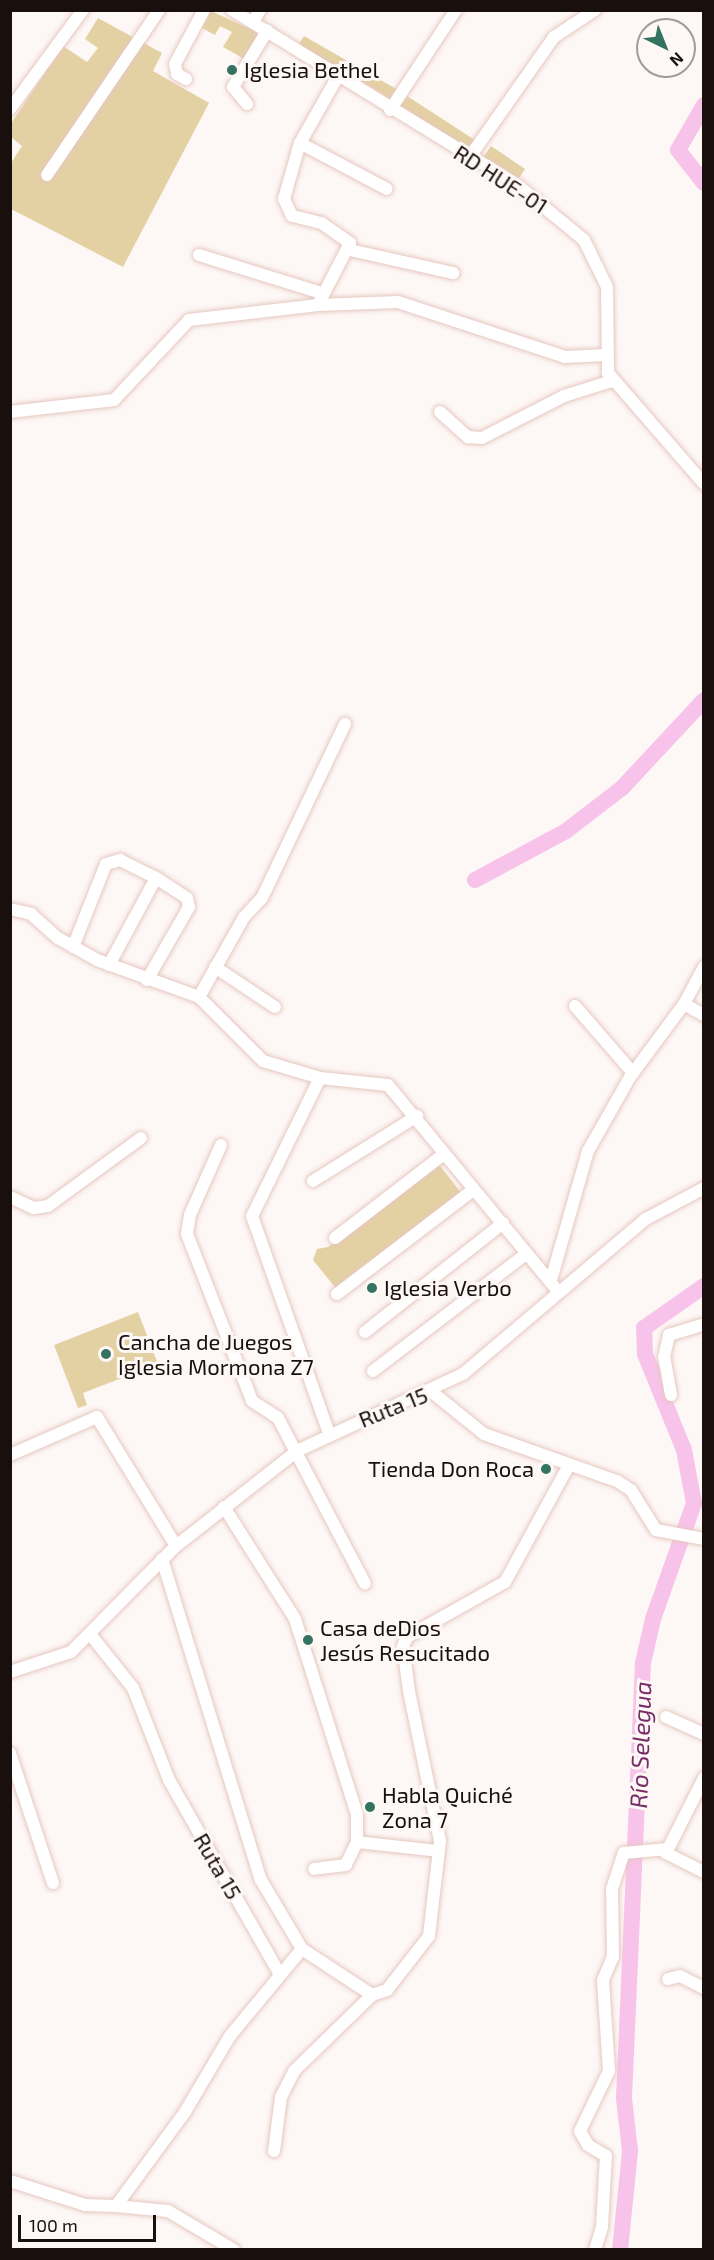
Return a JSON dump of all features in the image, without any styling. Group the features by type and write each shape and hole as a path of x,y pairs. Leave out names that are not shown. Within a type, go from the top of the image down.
{"street":[{"path":"10,109 82,10"},
{"path":"47,175 159,10"},
{"path":"186,79 175,64 204,10"},
{"name":"RD HUE-01","path":"232,10 337,78 516,184 594,251 610,312 606,355 612,381 704,484"},
{"path":"253,22 260,10"},
{"path":"390,110 456,10"},
{"path":"469,158 554,37 595,10"},
{"path":"247,104 233,87 267,31"},
{"path":"337,78 300,143 285,207 292,216 312,218 345,237 350,250"},
{"path":"300,143 387,189"},
{"path":"350,250 453,273"},
{"path":"318,305 322,293 350,250"},
{"path":"199,255 322,293"},
{"path":"10,412 114,400 189,320 318,305 398,302 565,357 606,355"},
{"path":"440,412 468,438 482,438 564,396 612,381"},
{"path":"199,997 244,917 262,898 345,724"},
{"path":"73,947 105,864 120,860 156,878 187,898 189,907 147,980"},
{"path":"109,965 156,878"},
{"path":"10,909 31,914 73,947 109,965 199,997 263,1061 320,1078 388,1086 417,1116 473,1190 558,1291"},
{"path":"551,1280 588,1152 633,1073 684,1004 704,966"},
{"path":"216,968 275,1007"},
{"path":"684,1004 704,1015"},
{"path":"574,1006 633,1073"},
{"path":"320,1078 252,1216 329,1434"},
{"path":"313,1181 417,1116"},
{"path":"10,1197 34,1208 48,1206 141,1138"},
{"path":"221,1145 190,1215 187,1234 252,1401 278,1418 365,1584"},
{"path":"334,1238 444,1154"},
{"name":"Ruta 15","path":"10,1672 57,1659 90,1634 176,1546 297,1451 329,1434 432,1392 463,1374 558,1291 646,1219 704,1188"},
{"path":"338,1294 473,1190"},
{"path":"364,1332 503,1223"},
{"path":"373,1371 526,1254"},
{"path":"671,1395 664,1358 669,1335 704,1324"},
{"path":"432,1392 484,1434 568,1467 617,1481 631,1490 656,1530 697,1539"},
{"path":"10,1455 97,1417 176,1546"},
{"path":"274,2151 279,2105 295,2070 372,1995 387,1990 429,1936 439,1851 403,1646 406,1637 505,1582 568,1467"},
{"path":"224,1507 295,1619 349,1785 357,1842 342,1868 314,1869"},
{"path":"162,1559 261,1880 302,1949 372,1995"},
{"name":"Ruta 15","path":"90,1634 133,1688 169,1780 279,1973"},
{"path":"666,1717 704,1734"},
{"path":"10,1753 53,1883"},
{"path":"661,1848 704,1778"},
{"path":"357,1842 439,1851"},
{"path":"595,2250 602,2227 606,2156 588,2145 580,2131 609,2071 603,1980 613,1957 612,1889 624,1853 661,1848"},
{"path":"661,1848 666,1853 704,1872"},
{"path":"116,2206 186,2112 230,2036 279,1973 302,1949"},
{"path":"668,1979 680,1976 704,1988"},
{"path":"10,2181 85,2205 168,2211 229,2248"}],"shaded area":[{"path":"211,11 264,35 248,61 223,47 232,32 220,26 215,35 202,28"},
{"path":"98,18 162,53 153,71 209,103 123,267 11,209 11,163 22,146 11,137 10,125 63,46 87,62 98,48 85,39"},
{"path":"304,36 398,90 392,100 299,44"},
{"path":"407,96 478,142 471,154 399,108"},
{"path":"491,146 525,169 518,180 484,157"},
{"path":"437,1162 462,1194 338,1291 313,1260 317,1249 328,1247"},
{"name":"Cancha de Juegos Iglesia Mormona Z7","path":"138,1312 158,1364 83,1393 87,1405 78,1408 54,1345"}],"waterway":[{"name":"Río Selegua","path":"704,105 678,150 704,183"},
{"path":"475,880 566,831 622,788 704,700"},
{"name":"Río Selegua","path":"620,2250 630,2151 624,2098 643,1663 653,1619 694,1503 684,1450 645,1354 644,1328 704,1286"}],"place":[{"name":"Iglesia Bethel","path":"232,70"},
{"name":"Iglesia Verbo","path":"372,1288"},
{"name":"Cancha de Juegos Iglesia Mormona Z7","path":"106,1354"},
{"name":"Tienda Don Roca","path":"546,1469"},
{"name":"Casa deDios Jesús Resucitado","path":"308,1640"},
{"name":"Habla Quiché Zona 7","path":"370,1807"}]}
